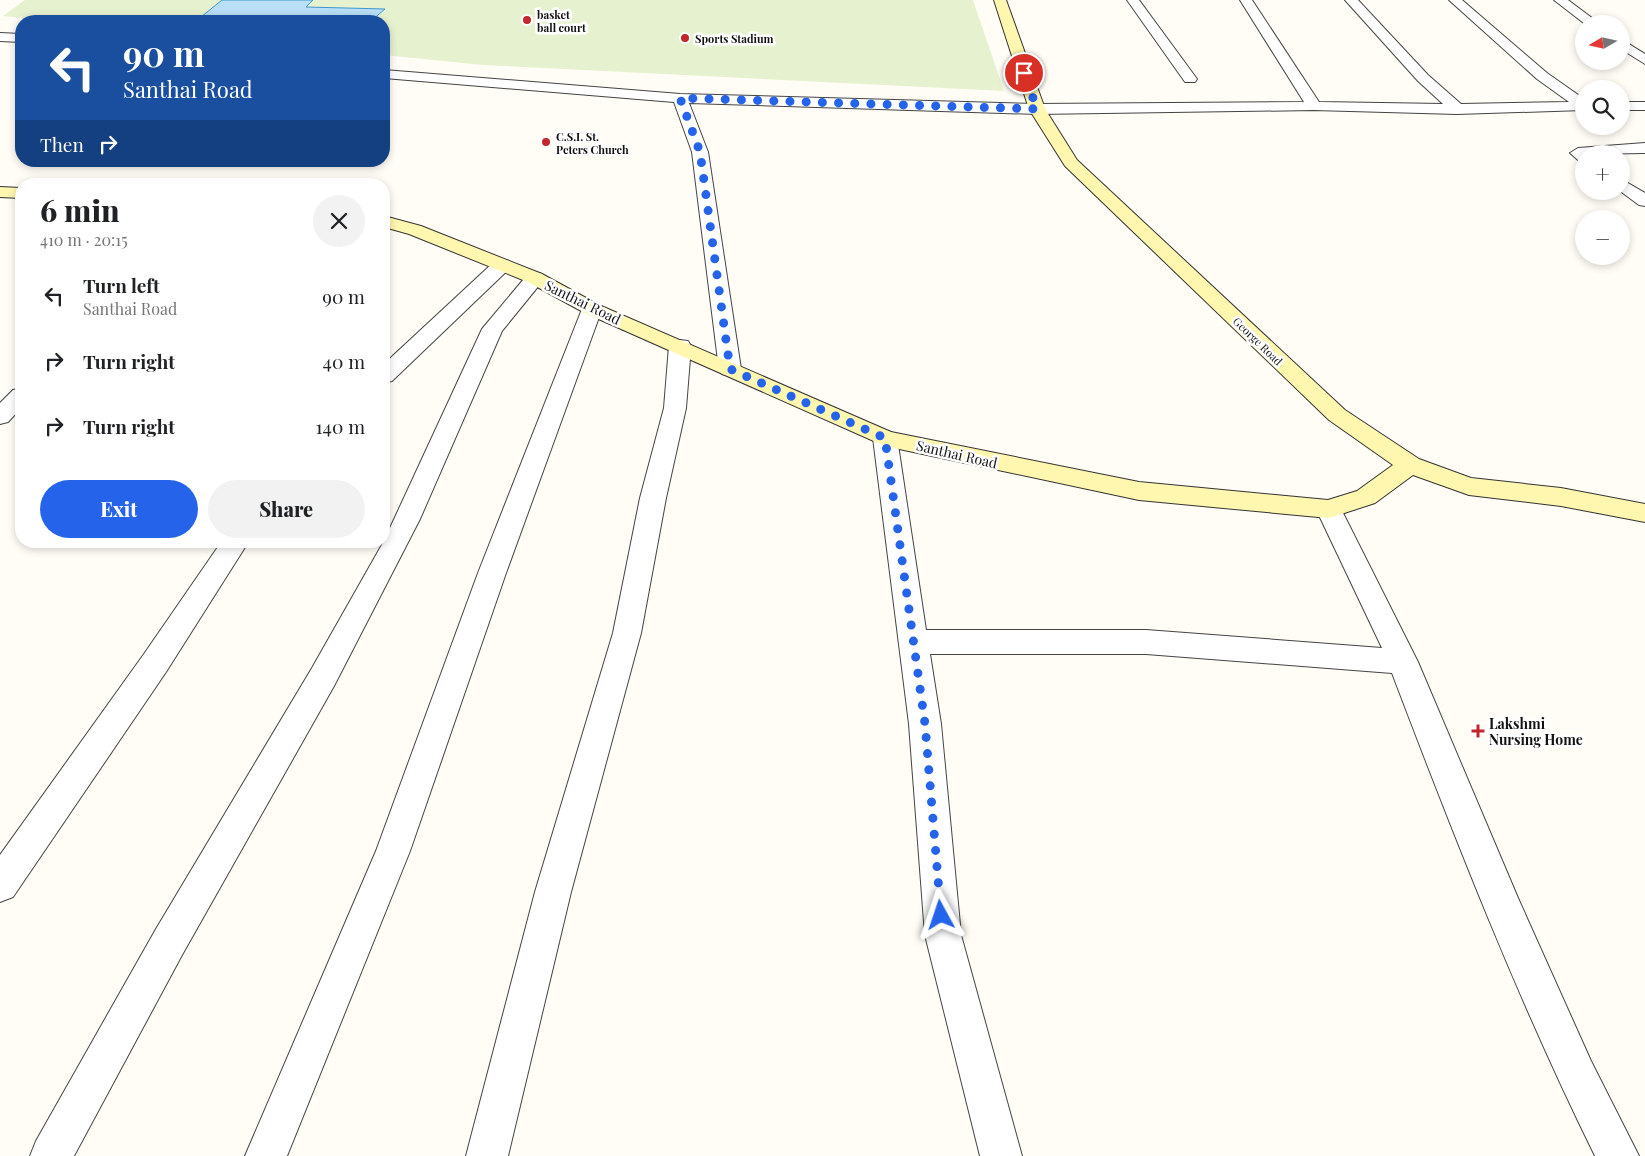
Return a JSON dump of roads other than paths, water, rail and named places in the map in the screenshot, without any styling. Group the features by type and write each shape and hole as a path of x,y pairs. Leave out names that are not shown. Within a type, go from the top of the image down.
{"main road":[{"name":"George Road","path":"1000,0 1037,109 1071,163 1337,415 1410,465 1469,486 1561,497 1645,512"},
{"path":"0,192 15,192"},
{"name":"Santhai Road","path":"390,223 415,230 535,278 592,309 680,346 885,438 1139,491 1328,509 1366,496 1410,465"}],"street":[{"path":"1133,0 1190,79"},
{"path":"1246,0 1314,106"},
{"path":"1351,0 1423,78 1457,109"},
{"path":"1455,0 1542,76 1575,100"},
{"path":"1560,0 1581,15"},
{"path":"0,37 15,38"},
{"path":"1630,49 1645,60"},
{"path":"390,74 680,98 1037,109 1314,106 1457,109 1575,106"},
{"path":"680,98 700,152 730,369"},
{"path":"1630,106 1645,106"},
{"path":"1630,149 1645,148"},
{"path":"1630,190 1645,201"},
{"path":"390,370 502,265"},
{"path":"51,1156 169,942 328,668 407,519 492,329 535,278"},
{"path":"266,1156 393,850 492,573 592,309"},
{"path":"487,1156 553,892 627,633 653,498 675,408 680,346"},
{"path":"0,417 15,401"},
{"path":"885,438 925,724 943,935 1000,1156"},
{"path":"1328,509 1403,662 1443,764 1505,911 1577,1075 1618,1156"},
{"path":"0,885 155,663 231,548"},
{"path":"915,642 1146,642 1403,662"}],"water":[{"path":"222,0 313,0 306,7 385,9 378,15 203,15"}],"place":[{"name":"basket ball court","path":"527,20"},
{"name":"Sports Stadium","path":"685,38"},
{"name":"C.S.I. St. Peters Church","path":"546,142"},
{"name":"Lakshmi Nursing Home","path":"1478,731"}]}
